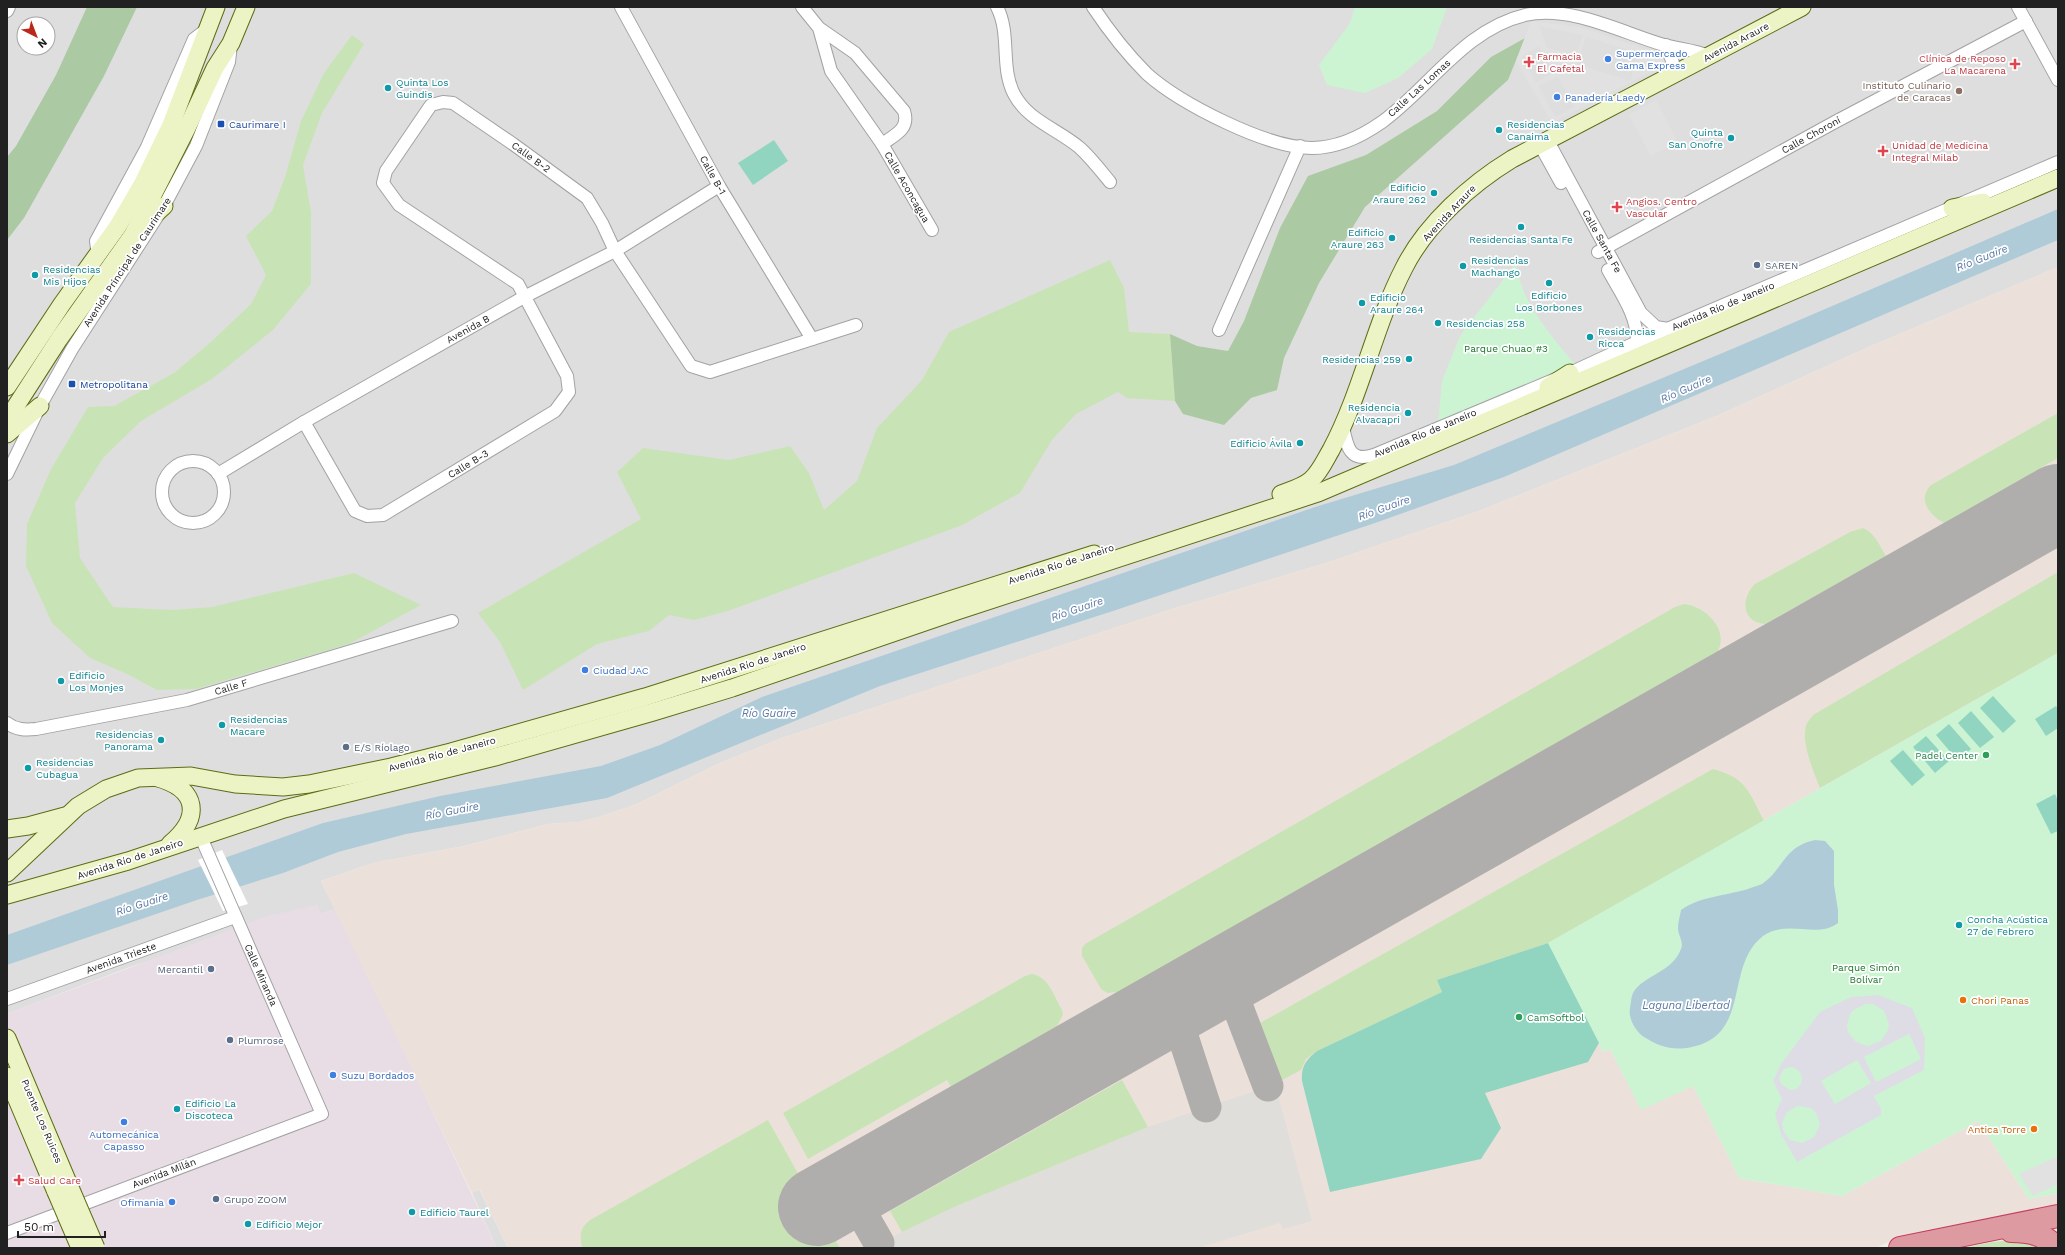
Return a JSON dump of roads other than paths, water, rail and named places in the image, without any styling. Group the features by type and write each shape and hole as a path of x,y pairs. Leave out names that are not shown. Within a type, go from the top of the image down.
{"highway":[{"path":"1900,1248 2058,1216"},
{"path":"1925,1248 2009,1231 2037,1233 2047,1238 2057,1248"}],"street":[{"path":"7,11 9,7"},
{"path":"7,387 62,304 98,256 143,183 171,125 216,7"},
{"name":"Avenida Principal de Caurimare","path":"7,420 23,393 64,332 132,236 186,130 214,68 231,43 246,7"},
{"name":"Calle B-1","path":"621,7 719,186 812,339"},
{"name":"Calle Aconcagua","path":"802,7 818,28 855,53 904,111 906,123 903,129 882,144"},
{"path":"997,7 1004,28 1007,74 1014,94 1023,108 1033,117 1080,148 1110,182"},
{"name":"Calle Las Lomas","path":"1093,7 1116,42 1149,75 1189,102 1235,125 1278,143 1300,146 1329,146 1345,142 1362,134 1395,112 1474,39 1494,26 1526,15 1567,15 1586,19 1666,45 1696,51 1709,56"},
{"name":"Avenida Araure","path":"1343,427 1380,327 1404,268 1418,245 1442,217 1472,186 1492,171 1802,7"},
{"path":"2018,7 2058,80"},
{"name":"Calle Choroní","path":"1601,250 1835,122 2026,22"},
{"name":"Calle Aconcagua","path":"818,28 831,71 882,144 932,230"},
{"name":"Avenida Principal de Caurimare","path":"7,474 40,406 72,349 164,206 196,146 229,62 231,43"},
{"path":"1666,45 1673,63 1668,79"},
{"name":"Calle B-2","path":"524,297 518,284 399,205 383,183 386,171 431,105 443,102 453,103 513,144 587,198 602,223 615,251 691,366 710,372 856,325"},
{"name":"Calle Santa Fe","path":"1544,143 1601,250 1633,317 1638,329 1637,342"},
{"path":"1219,330 1300,146"},
{"name":"Avenida Río de Janeiro","path":"1343,427 1348,447 1351,452 1356,456 1367,457 1570,373 1637,342 2058,162"},
{"name":"Avenida Río de Janeiro","path":"7,895 99,870 200,835 313,801 495,757 732,688 964,608 1318,494 2058,178"},
{"name":"Avenida B","path":"218,474 304,422 524,297 615,251 719,186"},
{"path":"1952,208 2012,197"},
{"path":"132,236 164,206"},
{"name":"Calle Santa Fe","path":"1601,250 1641,313 1656,326 1668,329"},
{"name":"Calle B-3","path":"304,422 355,511 367,516 383,515 555,411 569,392 567,376 524,297"},
{"path":"7,406 52,338 64,332"},
{"path":"1509,413 1570,373"},
{"path":"7,434 40,406"},
{"name":"Avenida Río de Janeiro","path":"7,873 67,816 106,789 138,778 190,776 256,786 284,787 309,784 391,767 450,752 645,698 1300,487 1311,480 1318,471 1343,427"},
{"path":"189,461 200,462 210,466 218,474 224,487 224,496 220,507 213,516 204,521 194,523 183,522 170,513 164,503 162,488 164,481 171,470 180,464 189,461"},
{"name":"Calle F","path":"7,723 14,728 24,730 36,729 187,700 452,621"},
{"path":"152,777 176,786 188,796 200,835"},
{"path":"169,846 186,829 191,814 191,802"},
{"path":"7,829 28,826 67,816"},
{"name":"Calle Miranda","path":"200,835 322,1114"},
{"name":"Avenida Trieste","path":"7,999 234,915"},
{"name":"Puente Los Ruices","path":"7,1038 63,1189 80,1248"},
{"name":"Puente Los Ruices","path":"7,1076 63,1189 96,1248"},
{"name":"Avenida Milán","path":"7,1232 322,1114"}],"water":[{"name":"Río Guaire","path":"2058,209 2058,240 1504,477 1375,523 1113,611 880,686 607,798 406,834 338,852 283,873 197,900 7,965 7,935 323,823 440,796 601,766 660,745 762,697 1315,507 1454,465 1732,349"},
{"name":"Laguna Libertad","path":"1815,840 1825,841 1834,851 1834,885 1838,910 1838,923 1830,927 1812,930 1782,929 1772,931 1763,936 1751,949 1744,964 1731,1014 1723,1028 1711,1040 1692,1047 1679,1049 1661,1046 1644,1037 1633,1024 1630,1016 1632,995 1643,982 1664,969 1677,957 1682,946 1678,928 1681,910 1689,905 1705,899 1748,889 1762,884 1775,872 1790,853 1796,848 1804,843"}],"place":[{"name":"Supermercado Gama Express","path":"1608,59"},
{"name":"Farmacia El Cafetal","path":"1529,62"},
{"name":"Clínica de Reposo La Macarena","path":"2015,64"},
{"name":"Quinta Los Guindis","path":"388,88"},
{"name":"Instituto Culinario de Caracas","path":"1959,91"},
{"name":"Panadería Laedy","path":"1557,97"},
{"name":"Caurimare I","path":"221,124"},
{"name":"Residencias Canaima","path":"1499,130"},
{"name":"Quinta San Onofre","path":"1731,138"},
{"name":"Unidad de Medicina Integral Milab","path":"1883,151"},
{"name":"Edificio Araure 262","path":"1434,193"},
{"name":"Angios. Centro Vascular","path":"1617,207"},
{"name":"Residencias Santa Fe","path":"1521,227"},
{"name":"Edificio Araure 263","path":"1392,238"},
{"name":"SAREN","path":"1757,265"},
{"name":"Residencias Machango","path":"1463,266"},
{"name":"Residencias Mis Hijos","path":"35,275"},
{"name":"Edificio Los Borbones","path":"1549,283"},
{"name":"Edificio Araure 264","path":"1362,303"},
{"name":"Residencias 258","path":"1438,323"},
{"name":"Residencias Ricca","path":"1590,337"},
{"name":"Residencias 259","path":"1409,359"},
{"name":"Metropolitana","path":"72,384"},
{"name":"Residencia Alvacapri","path":"1408,413"},
{"name":"Edificio Ávila","path":"1300,443"},
{"name":"Ciudad JAC","path":"585,670"},
{"name":"Edificio Los Monjes","path":"61,681"},
{"name":"Residencias Macare","path":"222,725"},
{"name":"Residencias Panorama","path":"161,740"},
{"name":"E/S Ríolago","path":"346,747"},
{"name":"Padel Center","path":"1986,755"},
{"name":"Residencias Cubagua","path":"28,768"},
{"name":"Concha Acústica 27 de Febrero","path":"1959,925"},
{"name":"Mercantil","path":"211,969"},
{"name":"Chori Panas","path":"1963,1000"},
{"name":"CamSoftbol","path":"1519,1017"},
{"name":"Plumrose","path":"230,1040"},
{"name":"Suzu Bordados","path":"333,1075"},
{"name":"Edificio La Discoteca","path":"177,1109"},
{"name":"Automecánica Capasso","path":"124,1122"},
{"name":"Antica Torre","path":"2034,1129"},
{"name":"Salud Care","path":"19,1180"},
{"name":"Grupo ZOOM","path":"216,1199"},
{"name":"Ofimania","path":"172,1202"},
{"name":"Edificio Taurel","path":"412,1212"},
{"name":"Edificio Mejor","path":"248,1224"}],"park label":[{"name":"Parque Chuao #3","path":"1506,348"},
{"name":"Parque Simón Bolívar","path":"1866,972"}]}
